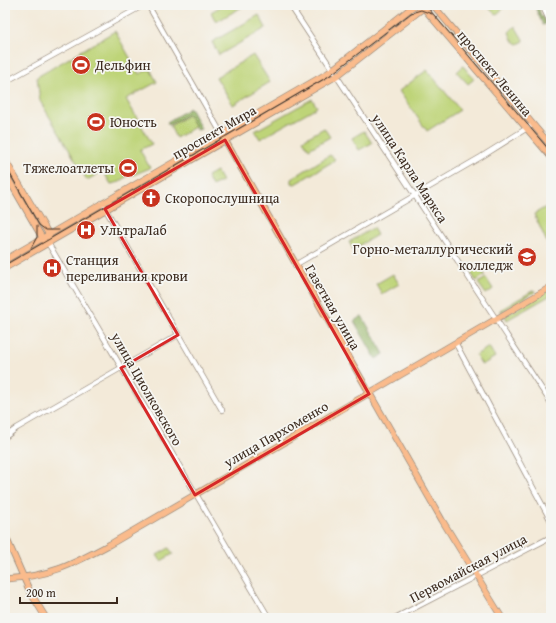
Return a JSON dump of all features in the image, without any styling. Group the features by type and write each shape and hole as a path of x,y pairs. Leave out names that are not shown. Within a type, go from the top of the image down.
{"main road":[{"name":"проспект Мира","path":"5,260 333,69 415,5"},
{"name":"проспект Ленина","path":"433,5 551,146"},
{"name":"проспект Мира","path":"5,268 338,75 424,6"},
{"name":"проспект Ленина","path":"424,6 551,156"},
{"name":"Газетная улица","path":"221,133 369,394 475,576 502,618"},
{"path":"5,160 48,234 48,243"},
{"name":"улица Циолковского","path":"5,173 42,238 48,243"},
{"name":"улица Пархоменко","path":"5,579 24,578 53,572 70,566 456,344 551,287"},
{"path":"5,535 24,578 46,618"}],"street":[{"path":"5,82 144,5"},
{"name":"Газетная улица","path":"148,5 221,133"},
{"name":"улица Карла Маркса","path":"290,5 338,75 415,196 551,403"},
{"path":"542,5 551,24"},
{"path":"295,265 415,196 527,129 532,124"},
{"path":"102,203 222,410"},
{"name":"улица Циолковского","path":"48,243 195,495 269,618"},
{"path":"5,437 28,421 178,335"},
{"path":"456,344 551,521"},
{"name":"Первомайская улица","path":"396,618 551,537"}],"highlighted area":[{"path":"225,140 369,394 195,495 121,368 178,335 105,209"}],"green space":[{"path":"223,5 240,5 242,7 216,22 211,12"},
{"path":"486,5 507,5 496,15"},
{"path":"538,6 541,16 543,16 546,24 543,25 535,7"},
{"path":"259,15 266,28 219,55 212,42"},
{"path":"515,26 524,41 518,44 512,40 509,32"},
{"name":"Юность","path":"115,31 139,74 150,69 157,82 126,99 152,144 140,150 150,168 133,175 131,173 120,182 111,184 103,171 87,180 40,101 37,77"},
{"path":"253,55 270,82 233,105 216,77"},
{"path":"463,66 474,79 468,84 457,72"},
{"path":"427,70 460,110 427,131 399,91"},
{"path":"312,99 317,107 260,139 255,131"},
{"path":"190,108 201,129 197,130 188,114 169,125 167,122"},
{"path":"188,115 195,127 176,138 170,126"},
{"path":"324,128 330,137 309,149 303,140"},
{"path":"364,131 372,143 359,150 352,138"},
{"path":"330,155 335,159 332,162 295,184 291,183 291,179"},
{"path":"216,171 222,181 212,186 207,176"},
{"path":"551,204 551,251 534,214"},
{"path":"373,228 377,235 353,249 349,242"},
{"path":"479,265 485,275 476,281 470,271"},
{"path":"393,274 399,284 382,294 376,284"},
{"path":"486,278 493,289 486,294 478,283"},
{"path":"551,289 551,295 507,320 505,316"},
{"path":"534,290 535,292 501,312 500,310"},
{"path":"362,316 384,354 376,359 354,321"},
{"path":"489,347 495,357 482,365 476,355"},
{"path":"169,548 173,554 161,561 157,555"}],"tram line":[{"path":"429,9 551,152"},
{"path":"5,265 329,76 411,13 421,10 432,14"},
{"path":"5,165 39,225 46,230 59,230"},
{"path":"31,248 37,237 37,226"}],"place":[{"name":"Дельфин","path":"81,65"},
{"name":"Юность","path":"96,122"},
{"name":"Тяжелоатлеты","path":"128,168"},
{"name":"Скоропослушница","path":"151,198"},
{"name":"УльтраЛаб","path":"86,230"},
{"name":"Горно-металлургический колледж","path":"527,257"},
{"name":"Станция переливания крови","path":"52,268"}]}
